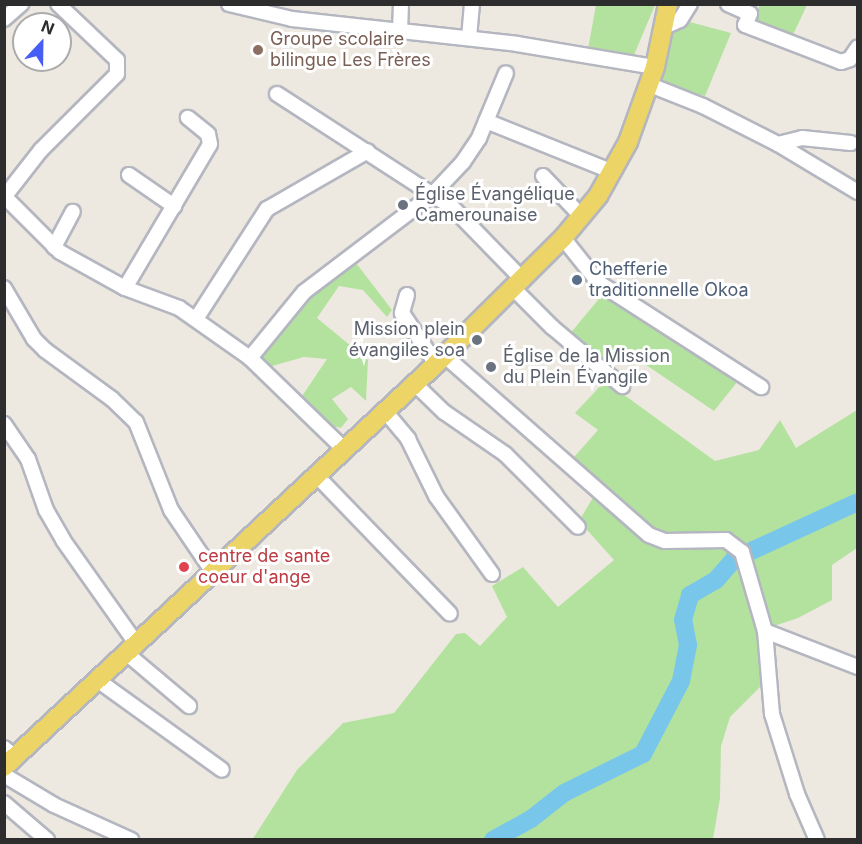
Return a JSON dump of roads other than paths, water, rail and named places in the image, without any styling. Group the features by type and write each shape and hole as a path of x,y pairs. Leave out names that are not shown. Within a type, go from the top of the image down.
{"main road":[{"path":"8,757 213,572 315,474 441,360 582,218 613,172 652,76 668,4"}],"street":[{"path":"4,19 21,4"},
{"path":"58,4 117,60 117,74 41,150 5,196 54,247 125,288 164,301 196,319 250,358 343,448"},
{"path":"229,4 292,19 469,38 652,76 703,106 778,144 858,192"},
{"path":"400,32 402,4"},
{"path":"469,38 472,4"},
{"path":"664,27 680,20 690,4"},
{"path":"728,4 750,14 745,25 841,62 850,59 858,46"},
{"path":"250,358 304,292 432,195 472,150 506,73"},
{"path":"277,94 452,207 519,284 552,327 622,386"},
{"path":"125,288 210,144 208,134 188,118"},
{"path":"486,121 613,172"},
{"path":"778,144 802,138 851,143"},
{"path":"196,319 267,209 368,151"},
{"path":"129,175 174,206"},
{"path":"543,176 582,218"},
{"path":"54,247 73,212"},
{"path":"563,238 599,283 761,387"},
{"path":"4,288 29,332 45,350 125,409 136,422 171,510 213,572"},
{"path":"407,295 402,313 441,360 649,535 665,541 726,540 735,544 752,577 765,632 772,714 796,794 817,840"},
{"path":"414,383 444,412 505,454 578,527"},
{"path":"384,410 408,439 436,496 492,574"},
{"path":"4,424 28,459 46,510 130,648 189,706"},
{"path":"315,474 450,614"},
{"path":"765,632 858,667"},
{"path":"96,679 222,770"},
{"path":"4,775 54,805 131,840"},
{"path":"4,803 47,840"}],"waterway":[{"path":"493,840 531,819 564,793 643,754 681,681 688,645 683,620 690,595 716,580 734,559 858,502"}],"place":[{"name":"Groupe scolaire bilingue Les Frères","path":"258,50"},
{"name":"Église Évangélique Camerounaise","path":"403,205"},
{"name":"Chefferie traditionnelle Okoa","path":"577,280"},
{"name":"Mission plein évangiles soa","path":"477,340"},
{"name":"Église de la Mission du Plein Évangile","path":"491,367"},
{"name":"centre de sante coeur d'ange","path":"184,567"}]}
